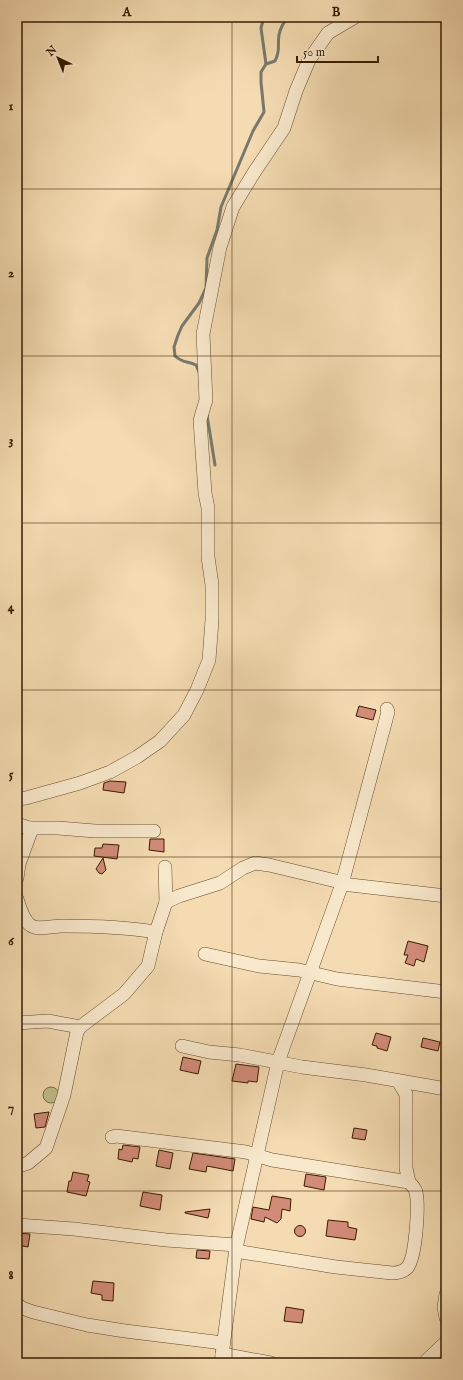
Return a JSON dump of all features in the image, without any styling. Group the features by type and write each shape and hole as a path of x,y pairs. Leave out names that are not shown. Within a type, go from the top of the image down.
{"street":[{"path":"17,799 26,798 80,783 110,772 137,757 160,741 184,715 197,690 208,660 212,620 212,585 208,557 208,508 200,420 206,400 203,334 220,247 233,207 254,171 284,128 296,91 309,60 328,33 355,17"},
{"path":"222,1354 236,1248 278,1062 342,884 388,712 387,709"},
{"path":"23,826 95,831 154,831"},
{"path":"17,878 19,864 31,832 23,826"},
{"path":"166,902 179,896 220,883 243,868 256,863 336,880 342,884 446,896"},
{"path":"17,1167 28,1162 46,1148 64,1095 77,1032 80,1027 124,994 148,966 156,932 166,902 165,868"},
{"path":"17,899 20,910 29,923 35,928 61,926 133,928 156,932"},
{"path":"205,954 259,966 299,970 336,979 446,992"},
{"path":"17,1023 48,1021 80,1027"},
{"path":"182,1046 209,1052 240,1055 302,1067 446,1089"},
{"path":"17,1225 74,1229 236,1248 363,1270 392,1273 401,1272 407,1268 414,1254 416,1192 409,1182 406,1168 406,1094 398,1081"},
{"path":"112,1137 116,1136 246,1152 272,1160 409,1182"},
{"path":"446,1294 444,1307 446,1318"},
{"path":"17,1304 22,1308 33,1312 87,1325 132,1332 196,1339 222,1354 271,1363"},
{"path":"424,1363 446,1342"}],"shaded area":[{"path":"51,1087 57,1089 59,1095 57,1101 51,1103 45,1101 43,1095 45,1089"}],"building":[{"path":"359,706 376,710 373,720 356,716"},
{"path":"110,781 126,782 124,793 103,790 104,783"},
{"path":"150,839 164,839 164,852 149,850"},
{"path":"103,844 119,845 117,859 94,856 95,848 102,848"},
{"path":"103,858 106,870 102,874 96,869"},
{"path":"408,941 428,946 424,962 416,959 414,966 405,963 408,955 404,955"},
{"path":"376,1033 391,1037 387,1051 372,1045"},
{"path":"423,1038 440,1042 438,1051 421,1047"},
{"path":"183,1057 201,1061 198,1074 180,1070"},
{"path":"236,1064 259,1067 257,1082 248,1081 248,1083 232,1081"},
{"path":"49,1112 45,1127 36,1128 34,1114"},
{"path":"354,1128 367,1130 365,1140 352,1138"},
{"path":"123,1145 140,1147 138,1159 133,1158 132,1162 118,1159 119,1149 122,1150"},
{"path":"159,1150 173,1153 170,1169 156,1166"},
{"path":"193,1153 235,1159 233,1171 207,1166 206,1172 189,1169"},
{"path":"73,1172 89,1175 87,1181 90,1182 86,1196 67,1192 69,1181 71,1181"},
{"path":"306,1174 326,1177 324,1190 304,1186"},
{"path":"143,1192 162,1195 160,1210 140,1206"},
{"path":"272,1196 291,1199 290,1211 282,1209 281,1219 277,1223 265,1217 264,1222 251,1219 253,1207 269,1210"},
{"path":"210,1209 208,1218 185,1213 185,1212"},
{"path":"328,1220 348,1222 348,1227 357,1229 355,1240 326,1236"},
{"path":"298,1226 302,1226 304,1227 304,1235 298,1236 295,1233 295,1229"},
{"path":"17,1233 30,1234 28,1247 17,1245"},
{"path":"197,1250 210,1251 209,1259 196,1258"},
{"path":"93,1281 114,1283 113,1301 102,1300 102,1295 91,1293"},
{"path":"286,1307 304,1310 302,1323 284,1321"}],"waterway":[{"path":"199,372 196,365 181,360 175,356 174,347 182,326 199,303 206,288 207,258 217,230 221,207 253,131 264,112 261,82 261,72 266,64 261,28 264,17"},
{"path":"266,64 275,61 277,57 278,39 282,26 288,17"},
{"path":"207,415 215,465"}]}
